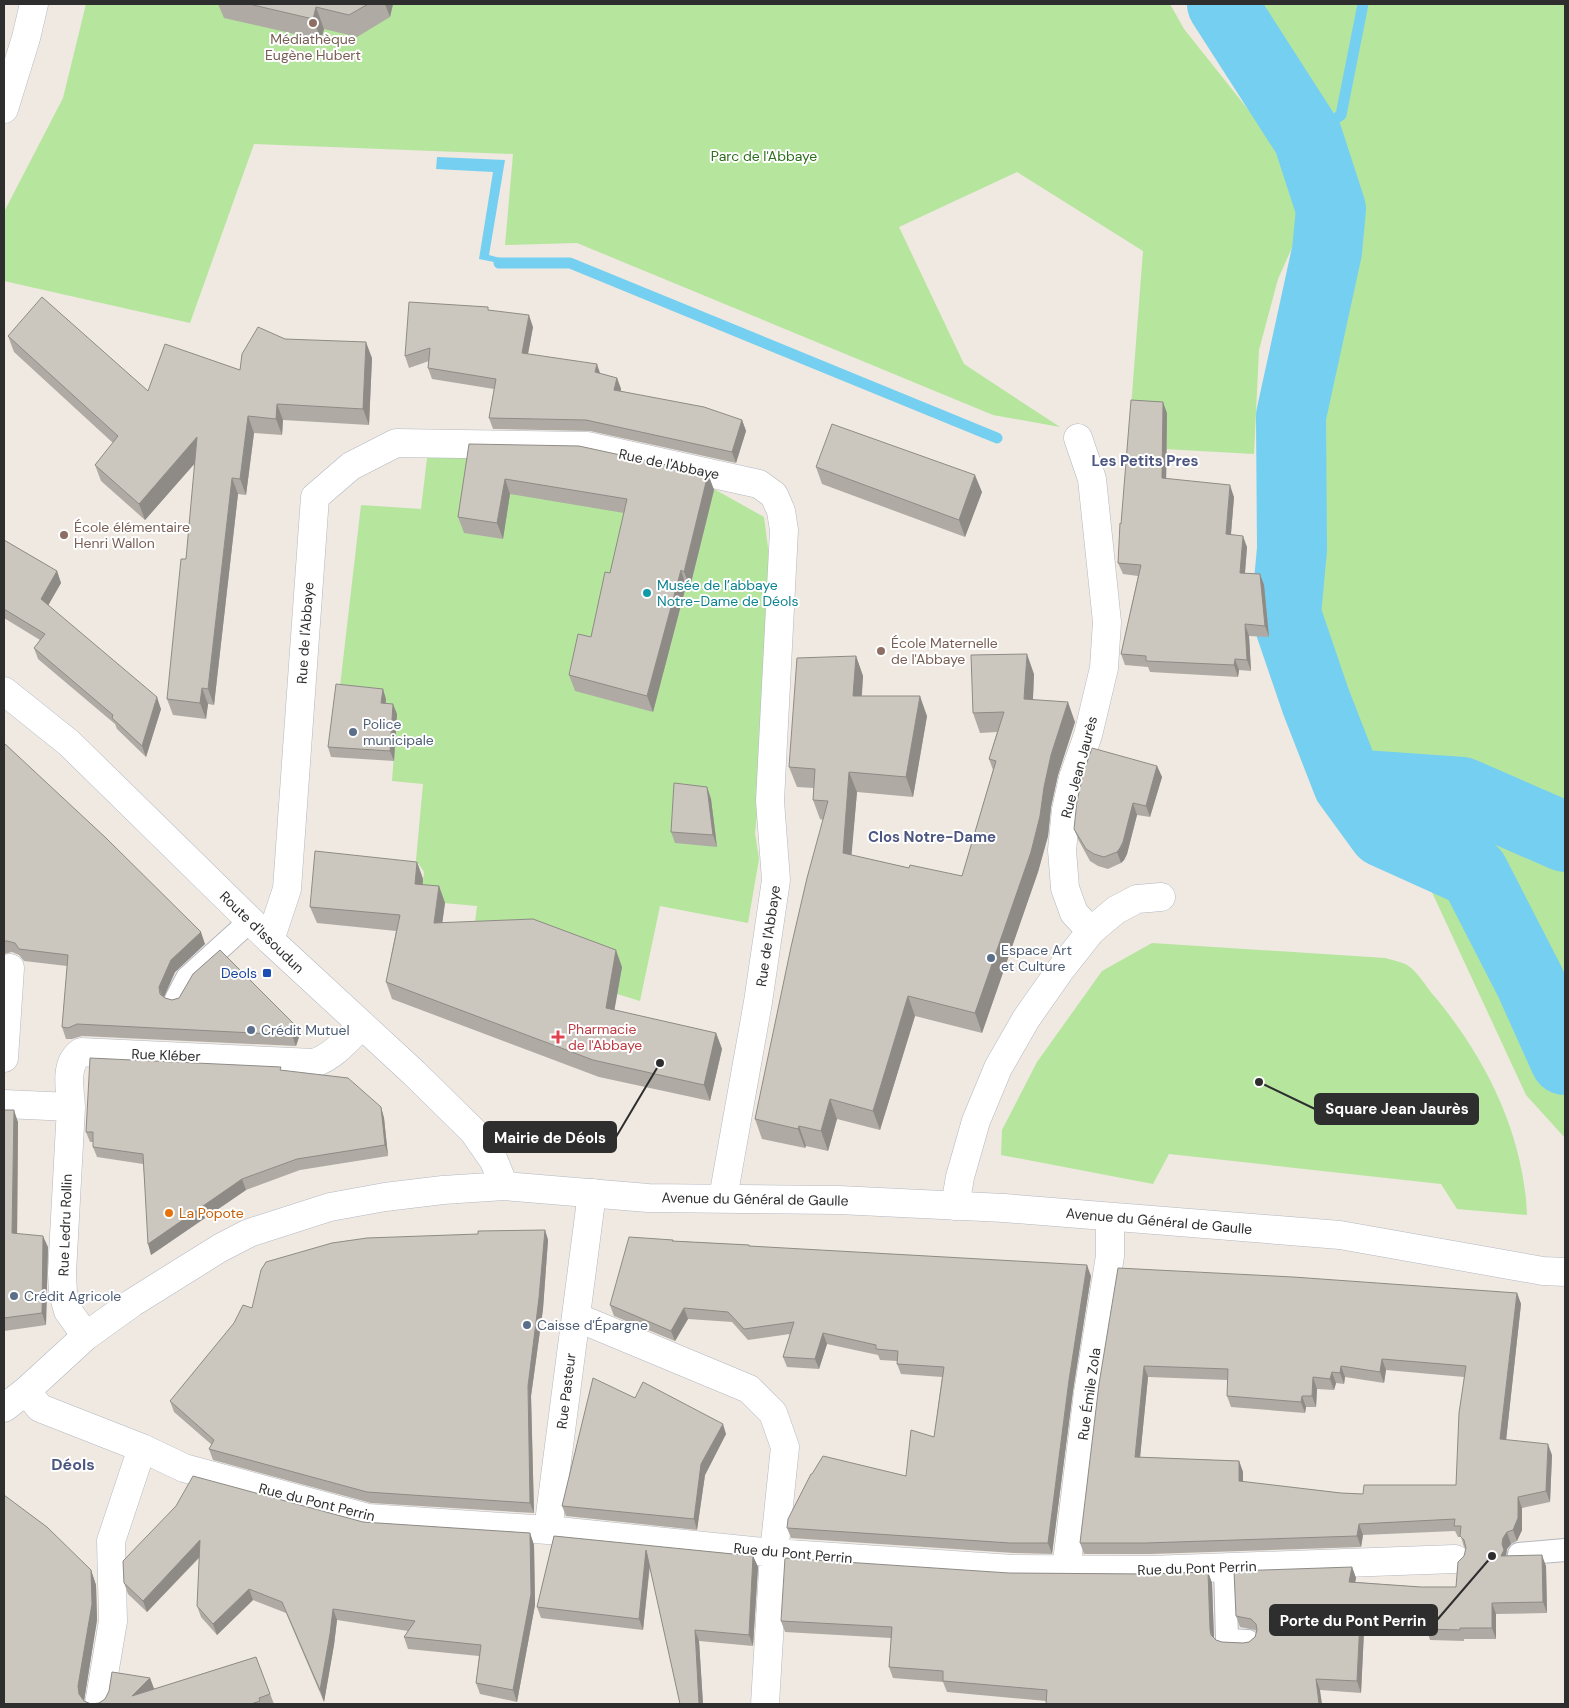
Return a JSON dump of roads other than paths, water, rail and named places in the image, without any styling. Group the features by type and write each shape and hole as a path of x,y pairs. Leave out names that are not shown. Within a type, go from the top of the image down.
{"street":[{"path":"4,109 26,38 34,4"},
{"name":"Rue Jean Jaurès","path":"1078,438 1092,479 1107,622 1104,668 1088,734 1066,810 1062,850 1065,888 1074,913 1091,931"},
{"name":"Rue de l'Abbaye","path":"270,940 286,889 314,497 351,466 396,443 587,446 759,484 774,495 781,511 784,530 770,801 776,880 758,1002 723,1198"},
{"name":"Route d'Issoudun","path":"4,691 69,743 250,921 414,1073 473,1131 494,1161 504,1186"},
{"path":"954,1206 976,1121 998,1068 1026,1019 1060,969 1091,931 1116,910 1137,899 1161,897"},
{"path":"4,1058 10,968"},
{"name":"Rue Kléber","path":"71,1107 70,1066 72,1059 81,1052 198,1056 314,1063 322,1061 362,1025"},
{"path":"4,1104 71,1107"},
{"name":"Rue Ledru Rollin","path":"71,1107 62,1274 63,1293 68,1311 86,1336"},
{"name":"Avenue du Général de Gaulle","path":"4,1408 26,1391 86,1336 132,1303 220,1248 249,1233 330,1207 363,1200 443,1190 504,1186 648,1198 839,1200 954,1206 1340,1235 1554,1272"},
{"name":"Rue Pasteur","path":"548,1530 592,1193"},
{"name":"Rue Émile Zola","path":"1066,1570 1088,1393 1110,1256 1110,1218"},
{"path":"576,1317 748,1389 773,1413 785,1447 774,1552 765,1704"},
{"name":"Rue du Pont Perrin","path":"26,1391 40,1408 142,1448 184,1468 368,1518 548,1530 774,1552 1012,1569 1225,1568 1460,1558"},
{"path":"99,1704 113,1621 111,1542 142,1448"}],"lane":[{"path":"176,999 186,978 250,921"},
{"path":"1519,1554 1565,1550"},
{"path":"1225,1568 1227,1640 1248,1641"}],"water":[{"path":"437,157 505,160 489,255 500,258 499,263 479,259 493,172 436,169"}],"waterway":[{"path":"1222,4 1308,138 1331,209 1327,251 1291,416 1292,549 1286,614 1316,702 1348,784 1383,832 1474,873 1530,982 1565,1060"},
{"path":"1308,138 1341,115 1363,4"},
{"path":"499,263 570,263 997,438"},
{"path":"1348,784 1462,792 1565,837"},
{"path":"1557,833 1565,825"}],"place":[{"name":"Médiathèque Eugène Hubert","path":"313,23"},
{"name":"École élémentaire Henri Wallon","path":"64,535"},
{"name":"Musée de l’abbaye Notre-Dame de Déols","path":"647,593"},
{"name":"École Maternelle de l'Abbaye","path":"881,651"},
{"name":"Police municipale","path":"353,732"},
{"name":"Espace Art et Culture","path":"991,958"},
{"name":"Deols","path":"267,973"},
{"name":"Crédit Mutuel","path":"251,1030"},
{"name":"Pharmacie de l'Abbaye","path":"558,1037"},
{"name":"Mairie de Déols","path":"660,1063"},
{"name":"Square Jean Jaurès","path":"1259,1082"},
{"name":"La Popote","path":"169,1213"},
{"name":"Crédit Agricole","path":"14,1296"},
{"name":"Caisse d'Épargne","path":"527,1325"},
{"name":"Porte du Pont Perrin","path":"1492,1556"}],"district":[{"name":"Les Petits Pres","path":"1145,461"},
{"name":"Clos Notre-Dame","path":"932,837"},
{"name":"Déols","path":"73,1464"}],"park label":[{"name":"Parc de l'Abbaye","path":"764,156"}]}
